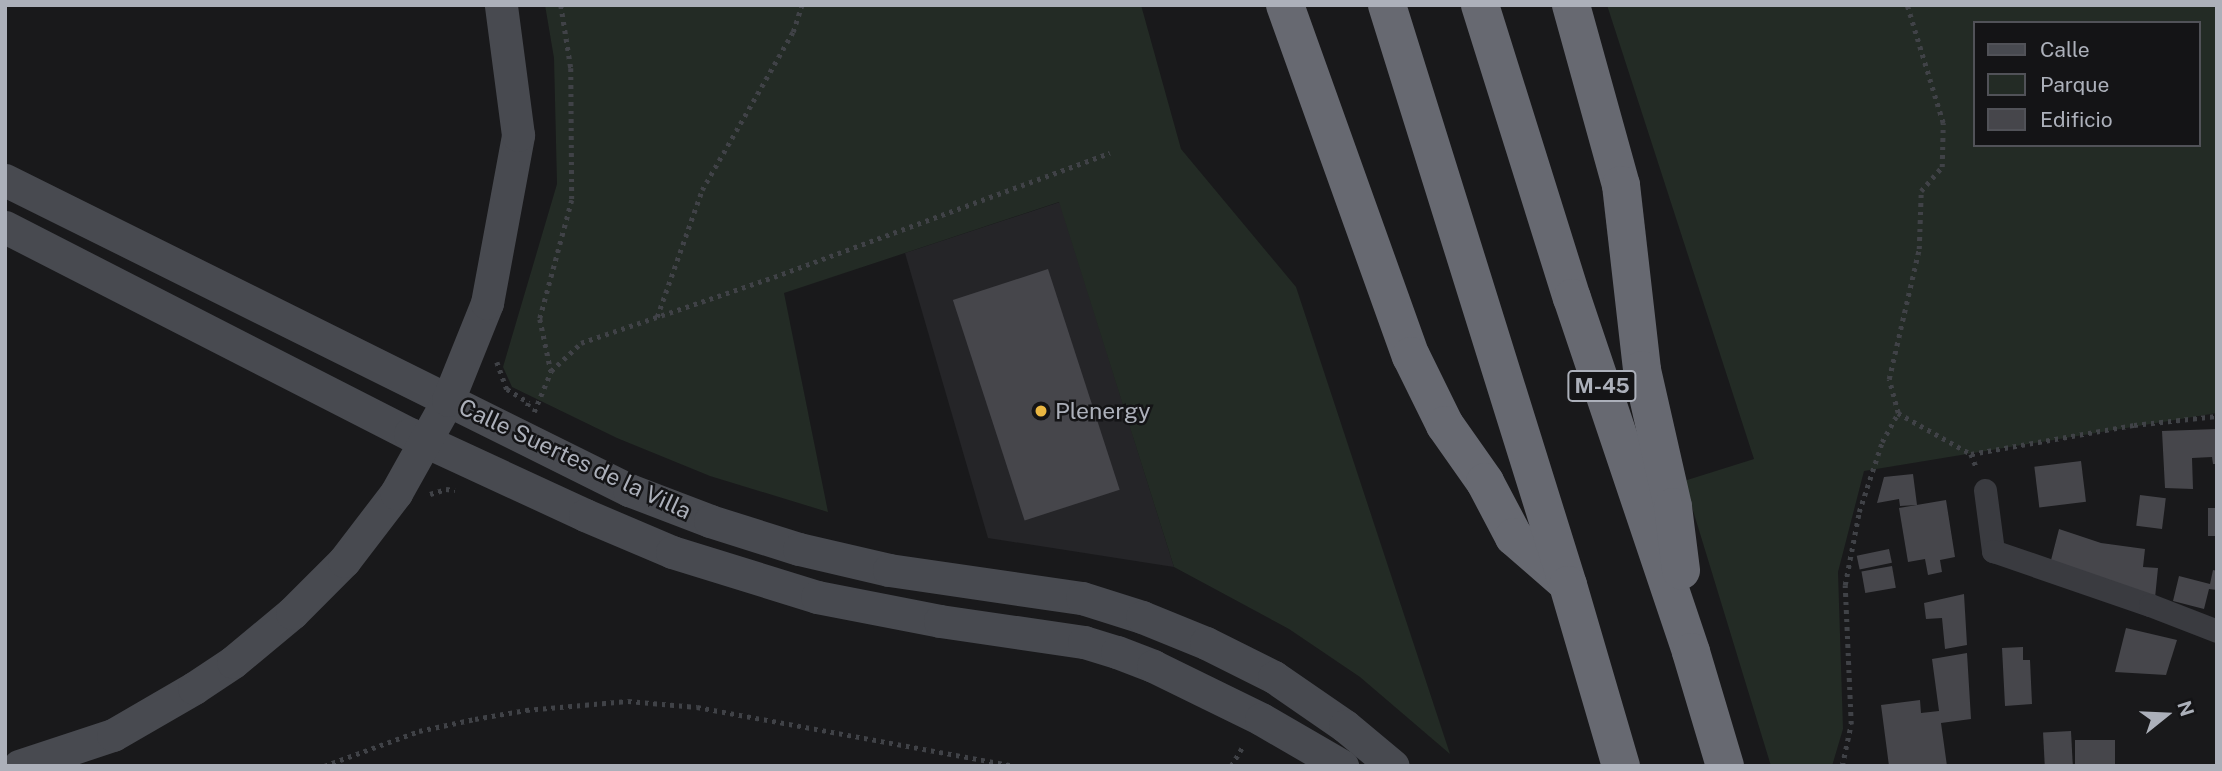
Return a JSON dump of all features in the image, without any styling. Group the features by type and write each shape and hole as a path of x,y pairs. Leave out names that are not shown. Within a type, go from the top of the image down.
{"highway":[{"path":"1285,5 1411,356 1445,425 1485,482 1514,537 1568,585"},
{"path":"1290,5 1326,119"},
{"path":"1387,5 1568,585 1621,766"},
{"name":"M-45","path":"1480,5 1572,298 1691,652 1725,766"},
{"path":"1572,5 1621,185 1642,370 1673,507 1691,652"}],"main road":[{"path":"19,766 113,735 233,662 292,613 344,561 396,493 449,400 487,303 518,135 501,5"},
{"name":"Calle Suertes de la Villa","path":"5,180 629,490 710,521 799,550 889,570 1082,598 1142,617 1206,643 1274,677 1345,726 1393,766"},
{"name":"Calle Suertes de la Villa","path":"5,228 426,442 584,515 722,570 817,597 1084,642 1117,652 1153,666 1261,719 1342,766"}],"street":[{"path":"1985,490 1993,551 2217,631"}],"path":[{"path":"551,371 540,319 572,200 570,68 561,5"},
{"path":"657,317 702,190 793,32 802,5"},
{"path":"1842,766 1851,724 1845,585 1858,512 1882,442 1898,413 1889,379 1919,249 1921,191 1942,167 1943,123 1907,5"},
{"path":"533,416 551,371 581,343 1110,153"},
{"path":"1898,413 1971,454 2134,425 2217,416"},
{"path":"1971,454 1985,490"},
{"path":"324,766 419,731 475,719 527,710 628,701 697,707 752,716 1015,766"},
{"path":"1231,766 1243,746"}],"shaded area":[{"path":"1060,202 1174,567 988,538 905,253"}],"green space":[{"path":"545,5 1141,5 1181,149 1296,287 1450,754 1360,677 1289,629 1174,567 1059,202 784,293 828,512 710,476 617,438 512,387 503,367 557,184 554,58"},
{"path":"1607,5 2217,5 2217,413 1864,471 1838,572 1843,729 1832,766 1771,766 1684,481 1754,459"}],"building":[{"path":"1048,269 1120,490 1025,521 953,300"},
{"path":"2217,429 2217,464 2213,464 2212,457 2192,458 2193,489 2165,488 2162,431"},
{"path":"2081,461 2086,502 2039,507 2034,467"},
{"path":"1913,474 1917,505 1900,506 1899,499 1877,503 1884,477"},
{"path":"2140,495 2166,498 2162,529 2136,526"},
{"path":"1946,500 1955,557 1940,560 1942,572 1928,575 1925,559 1908,562 1899,508"},
{"path":"2208,508 2217,508 2217,536 2208,536"},
{"path":"2059,529 2101,543 2145,549 2143,567 2158,568 2155,598 2050,564"},
{"path":"1889,549 1892,563 1860,570 1857,556"},
{"path":"1892,566 1896,588 1865,593 1861,571"},
{"path":"2213,570 2217,571 2217,590 2209,589 2204,609 2173,601 2179,576 2210,584"},
{"path":"1964,594 1967,645 1945,649 1942,618 1926,619 1924,603"},
{"path":"2126,628 2177,640 2166,675 2115,672"},
{"path":"2023,647 2023,660 2030,660 2032,704 2005,706 2002,648"},
{"path":"1967,653 1971,719 1941,723 1947,766 1889,766 1881,705 1920,700 1921,713 1939,711 1932,659"},
{"path":"2071,731 2073,766 2045,766 2043,732"},
{"path":"2075,740 2115,740 2115,766 2075,766"}],"place":[{"name":"Plenergy","path":"1041,411"}]}
